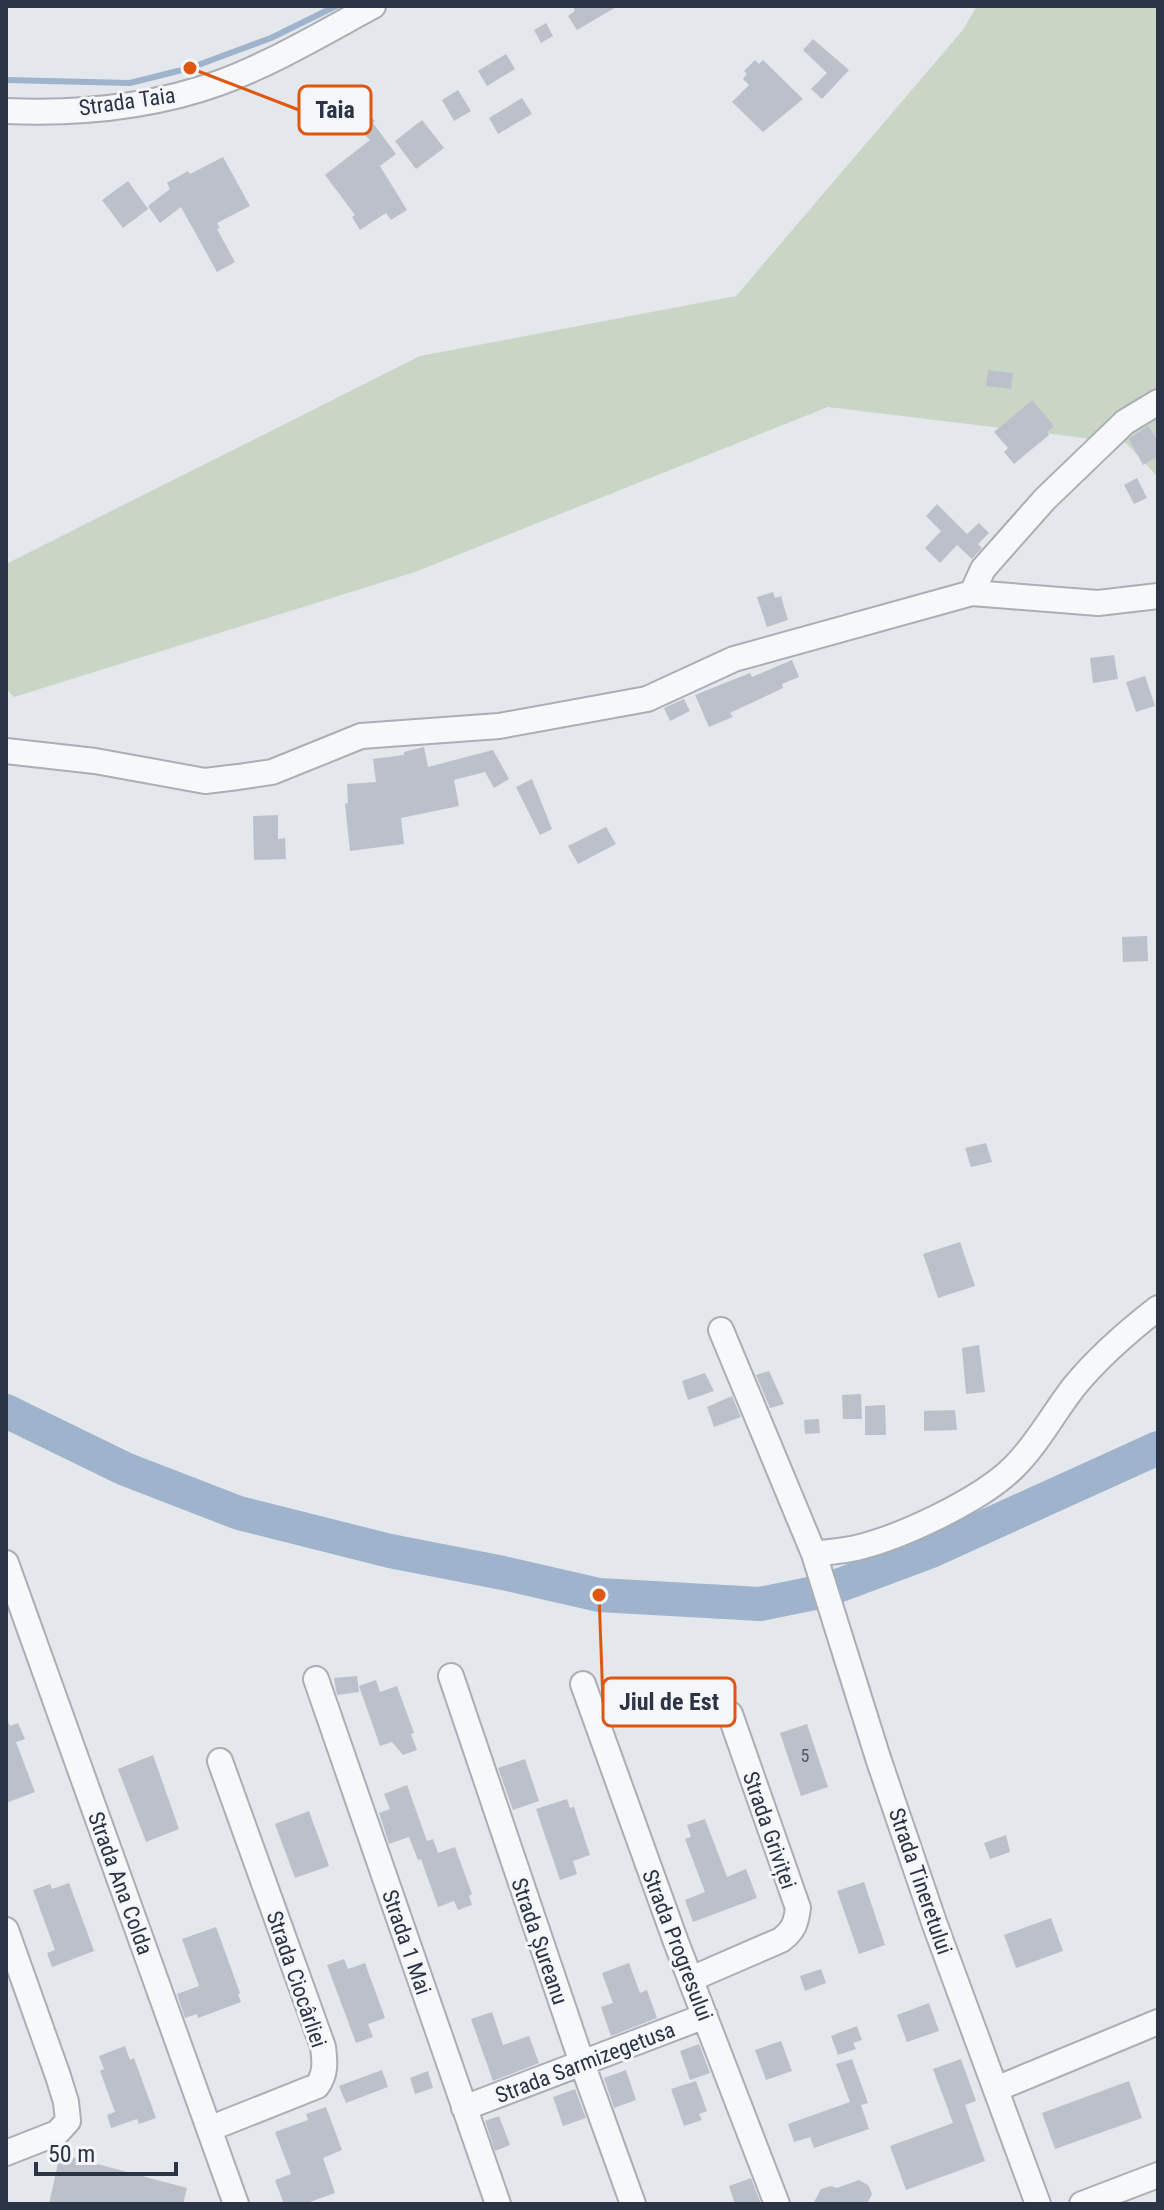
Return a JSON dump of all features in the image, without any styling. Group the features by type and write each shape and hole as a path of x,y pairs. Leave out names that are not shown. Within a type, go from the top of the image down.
{"street":[{"name":"Strada Taia","path":"6,111 112,108 165,98 218,83 277,57 373,6"},
{"path":"972,593 983,569 1045,499 1125,422 1158,402"},
{"path":"6,751 95,761 205,781 272,772 361,736 499,726 647,699 734,659 972,593 1098,603 1158,596"},
{"path":"816,1561 929,1520 965,1502 1011,1470 1110,1346 1158,1308"},
{"name":"Strada Tineretului","path":"721,1330 816,1561 925,1896 1038,2204"},
{"name":"Strada Ana Colda","path":"6,1563 236,2204"},
{"name":"Strada Șureanu","path":"451,1676 633,2204"},
{"name":"Strada 1 Mai","path":"316,1679 498,2204"},
{"name":"Strada Progresului","path":"583,1684 777,2204"},
{"name":"Strada Griviței","path":"691,1979 781,1940 792,1932 796,1923 798,1908 730,1714"},
{"name":"Strada Ciocârliei","path":"209,2129 317,2086 324,2076 323,2047 220,1761"},
{"path":"6,1930 58,2076 68,2121 57,2133 6,2153"},
{"name":"Strada Sarmizegetusa","path":"464,2108 705,2016"},
{"path":"996,2089 1158,2022"},
{"path":"1082,2204 1158,2175"}],"green space":[{"path":"977,6 1158,6 1158,477 1126,443 828,407 415,572 14,697 6,689 6,564 420,356 736,296 962,31"}],"building":[{"path":"573,6 618,6 577,30 568,16 575,11"},
{"path":"546,23 553,36 541,43 534,30"},
{"path":"813,39 849,70 822,99 811,89 827,73 803,50"},
{"path":"506,54 515,69 487,86 478,71"},
{"path":"755,60 759,64 763,60 803,99 763,132 732,102 749,85 743,79 747,74 744,71"},
{"path":"458,90 471,111 454,121 442,100"},
{"path":"522,98 532,114 498,134 489,118"},
{"path":"351,99 375,121 373,123 396,154 380,166 407,210 391,220 386,213 360,230 352,217 355,215 325,175 370,140 340,110"},
{"path":"422,120 444,148 416,169 395,141"},
{"path":"223,157 250,206 217,223 220,228 217,229 235,262 217,272 181,207 160,223 148,206 170,189 167,183"},
{"path":"128,181 148,209 123,228 102,200"},
{"path":"988,370 1013,373 1011,389 986,386"},
{"path":"1032,400 1054,426 1047,432 1049,435 1014,464 1004,452 1008,448 994,432"},
{"path":"1148,426 1158,441 1158,456 1143,465 1129,439"},
{"path":"1137,478 1147,498 1134,504 1124,485"},
{"path":"937,504 967,534 979,523 989,533 978,544 982,548 972,559 957,545 940,563 925,548 941,531 926,516"},
{"path":"773,592 775,598 781,596 788,620 767,627 757,597"},
{"path":"1114,655 1118,679 1093,683 1090,658"},
{"path":"792,660 799,677 730,713 733,717 709,727 695,695 750,673 752,677"},
{"path":"1145,676 1155,706 1136,712 1126,682"},
{"path":"684,699 690,711 670,721 664,708"},
{"path":"424,747 428,767 493,750 509,779 494,788 485,772 454,780 459,806 401,818 404,844 350,851 345,804 348,803 347,784 376,782 373,759 404,755 404,752"},
{"path":"532,779 552,829 540,835 516,787"},
{"path":"278,815 278,839 285,838 286,859 254,860 253,816"},
{"path":"606,827 616,844 578,864 568,846"},
{"path":"1147,936 1148,961 1123,962 1122,937"},
{"path":"986,1143 992,1162 971,1167 965,1148"},
{"path":"960,1242 975,1286 938,1298 923,1254"},
{"path":"979,1345 985,1392 966,1394 962,1348"},
{"path":"769,1371 784,1404 770,1408 756,1375"},
{"path":"705,1373 714,1391 688,1400 682,1381"},
{"path":"861,1394 862,1419 843,1419 842,1395"},
{"path":"732,1396 741,1417 714,1427 707,1407"},
{"path":"885,1405 886,1435 865,1435 865,1406"},
{"path":"955,1410 957,1430 924,1431 924,1411"},
{"path":"819,1419 820,1433 805,1434 804,1420"},
{"path":"357,1676 359,1692 337,1695 334,1678"},
{"path":"376,1680 380,1692 397,1686 417,1750 403,1755 392,1742 380,1746 359,1686"},
{"path":"6,1718 10,1726 18,1723 25,1739 16,1742 35,1792 6,1803"},
{"path":"807,1724 828,1787 801,1796 780,1733"},
{"path":"153,1755 179,1829 146,1842 118,1769"},
{"path":"525,1759 539,1801 513,1810 498,1768"},
{"path":"407,1785 427,1841 433,1839 438,1853 455,1847 472,1894 469,1896 472,1905 458,1910 454,1901 438,1907 421,1859 418,1860 409,1837 389,1844 379,1813 390,1809 384,1794"},
{"path":"567,1799 570,1808 574,1807 590,1855 573,1861 577,1874 560,1880 536,1809"},
{"path":"309,1811 329,1866 295,1878 275,1824"},
{"path":"705,1819 727,1877 746,1869 757,1898 693,1922 685,1900 705,1892 685,1839 691,1837 687,1825"},
{"path":"1006,1835 1010,1852 990,1859 984,1843"},
{"path":"864,1882 885,1945 859,1954 837,1891"},
{"path":"69,1883 94,1951 52,1967 47,1953 55,1950 33,1890 50,1884 52,1889"},
{"path":"1051,1918 1063,1951 1016,1968 1004,1935"},
{"path":"216,1927 241,2002 198,2018 197,2014 185,2018 177,1994 199,1986 182,1939"},
{"path":"344,1959 348,1969 365,1963 385,2018 368,2024 373,2037 356,2043 327,1965"},
{"path":"629,1963 640,1993 647,1990 657,2018 611,2036 601,2007 613,2003 602,1973"},
{"path":"821,1969 826,1983 805,1991 800,1976"},
{"path":"929,2003 939,2031 907,2042 897,2015"},
{"path":"492,2012 503,2045 529,2036 539,2063 493,2081 471,2019"},
{"path":"857,2026 862,2040 853,2043 856,2049 838,2055 831,2036"},
{"path":"781,2041 792,2071 766,2080 755,2050"},
{"path":"699,2044 710,2073 690,2080 680,2051"},
{"path":"125,2046 130,2060 134,2058 156,2118 139,2124 137,2119 111,2128 107,2115 115,2112 100,2071 104,2069 99,2056"},
{"path":"852,2059 868,2103 861,2105 869,2129 814,2148 810,2137 794,2142 788,2124 850,2102 836,2064"},
{"path":"961,2059 976,2101 965,2105 985,2161 906,2190 890,2146 953,2123 933,2069"},
{"path":"382,2070 388,2087 346,2103 339,2086"},
{"path":"626,2070 636,2100 614,2108 604,2078"},
{"path":"428,2071 433,2088 415,2094 410,2078"},
{"path":"696,2081 707,2111 699,2114 702,2120 684,2126 671,2089"},
{"path":"1129,2081 1142,2118 1055,2149 1042,2113"},
{"path":"575,2089 586,2118 563,2126 553,2097"},
{"path":"326,2107 342,2150 323,2158 335,2193 304,2204 284,2204 275,2180 291,2174 275,2132 308,2120 306,2114"},
{"path":"499,2116 510,2145 495,2151 485,2121"},
{"path":"60,2154 187,2188 183,2204 49,2204"},
{"path":"751,2178 761,2204 735,2204 729,2186"},
{"path":"859,2180 868,2185 872,2194 867,2204 813,2204 821,2189 837,2188"}],"waterway":[{"path":"6,80 130,83 190,68 271,38 336,6"},
{"path":"6,1411 125,1469 239,1513 390,1551 599,1595 760,1604 824,1591 931,1551 1158,1448"}],"place":[{"name":"Taia","path":"190,68"},
{"name":"Jiul de Est","path":"599,1595"}]}
